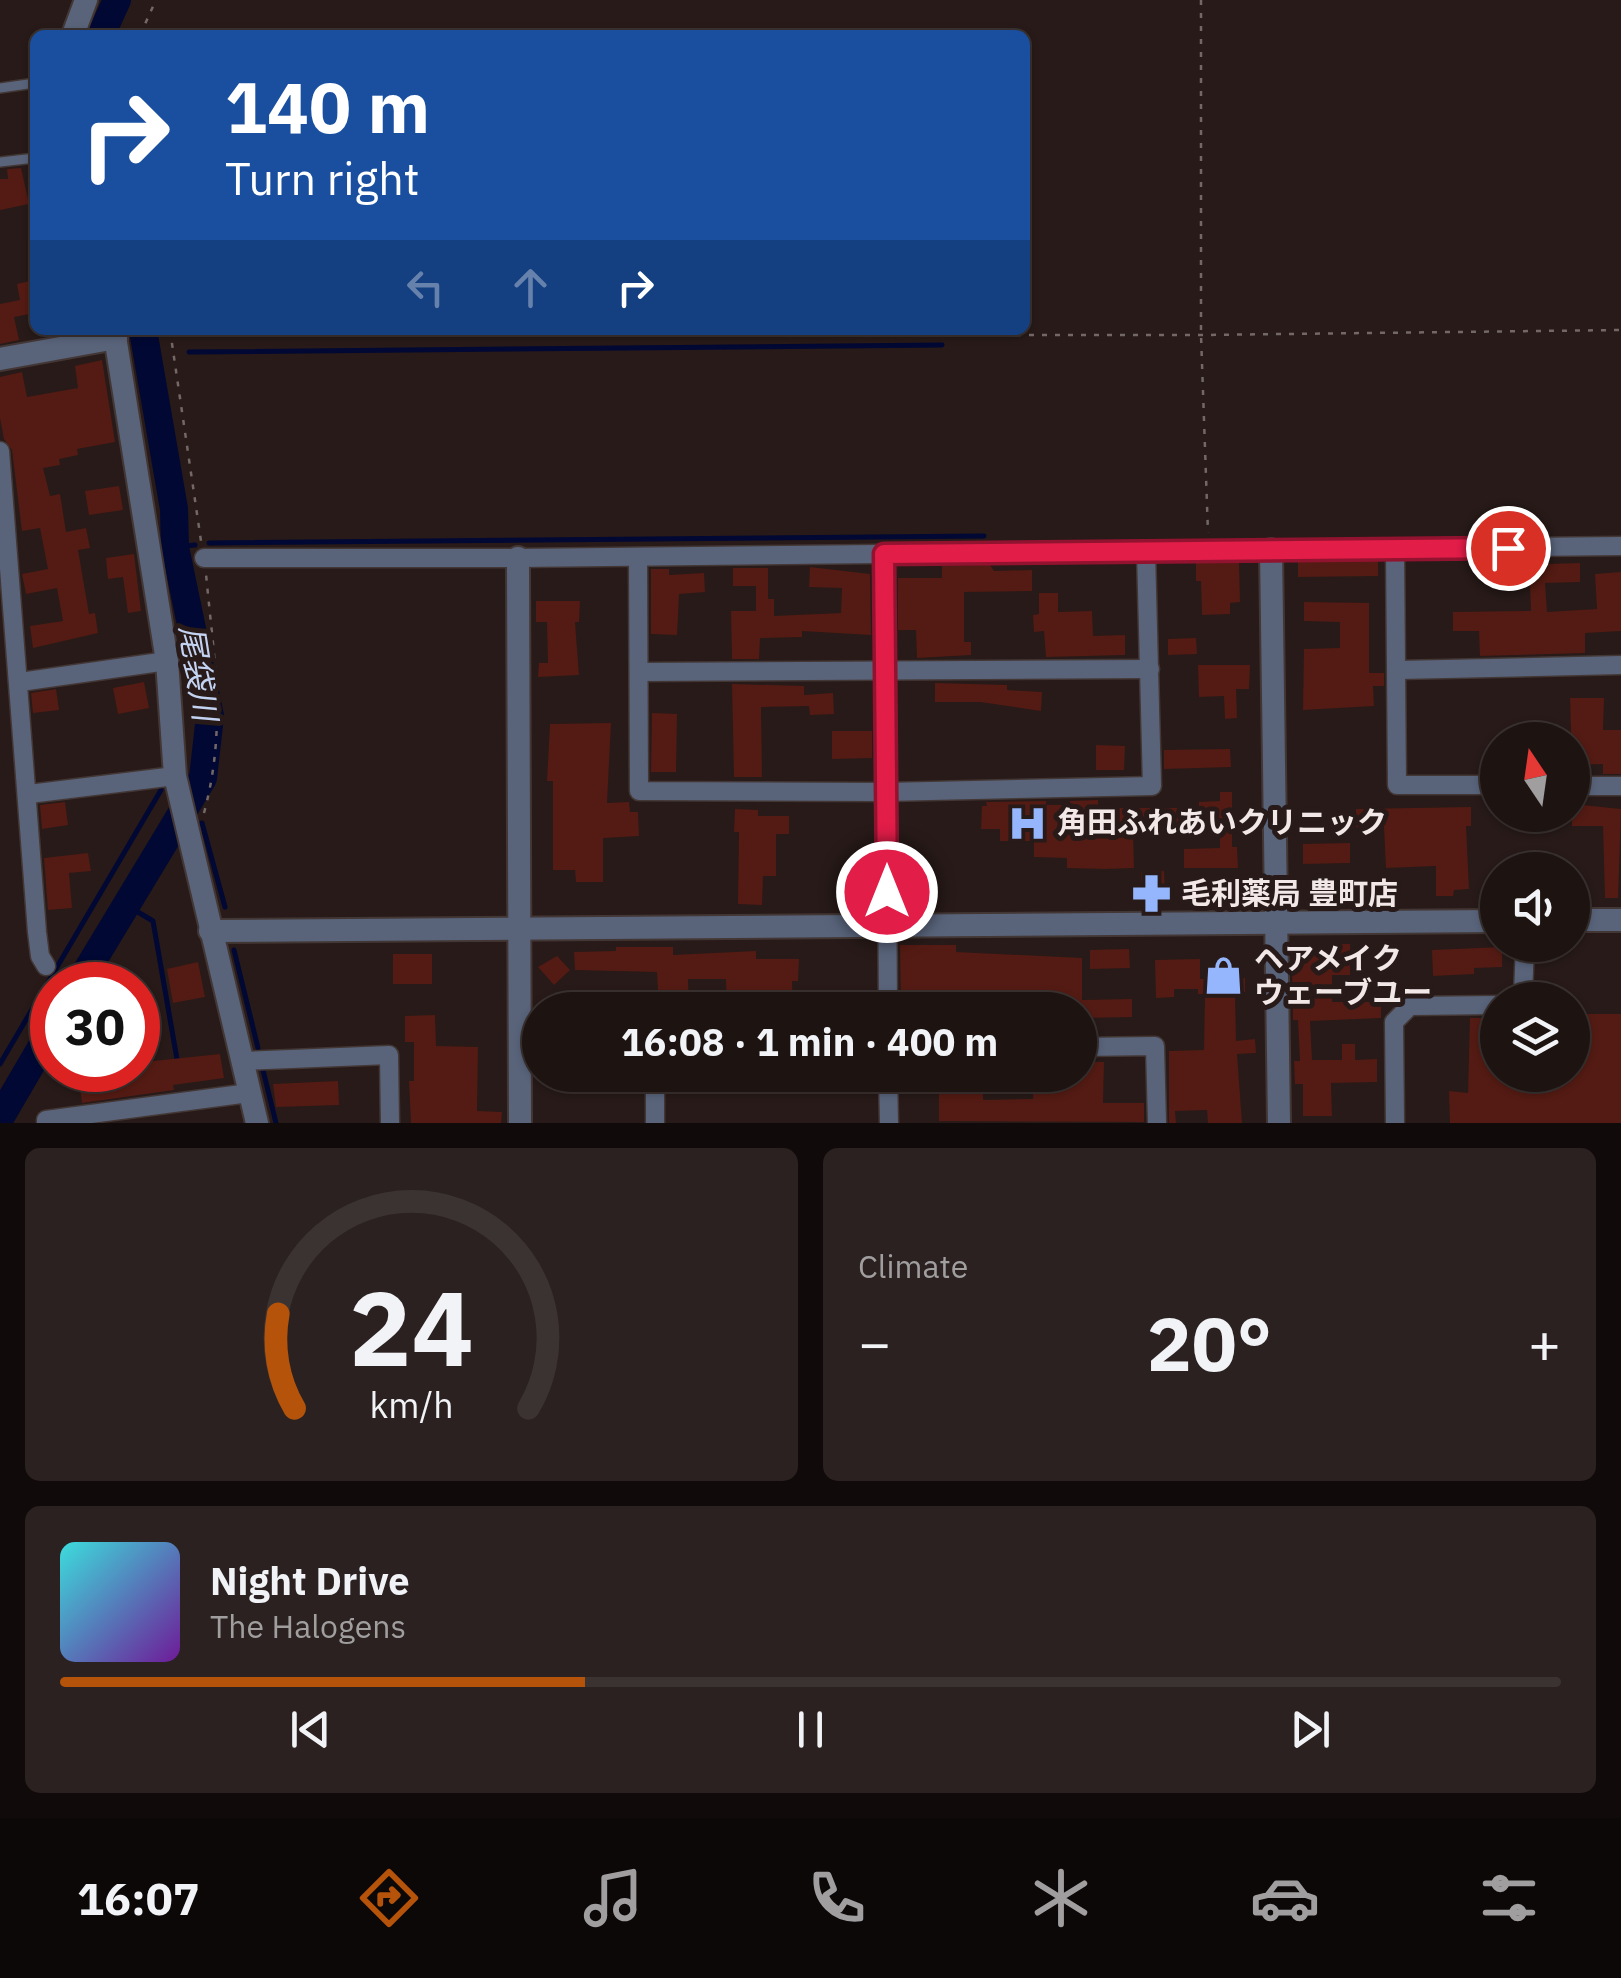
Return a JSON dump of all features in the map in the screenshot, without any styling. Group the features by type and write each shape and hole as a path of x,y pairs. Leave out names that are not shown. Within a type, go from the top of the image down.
{"street":[{"path":"75,30 86,0"},
{"path":"0,359 110,335"},
{"path":"115,335 167,661 182,807 257,1123"},
{"path":"0,451 37,932 44,962"},
{"path":"204,558 1621,546"},
{"path":"1395,549 1397,785 1480,785"},
{"path":"1272,550 1279,1123"},
{"path":"638,557 638,791 886,792 1152,786 1146,551"},
{"path":"884,554 888,992"},
{"path":"518,558 520,1123"},
{"path":"20,682 167,661"},
{"path":"1398,670 1621,666"},
{"path":"639,672 1150,669"},
{"path":"1590,786 1621,786"},
{"path":"29,794 182,807"},
{"path":"1590,920 1621,920"},
{"path":"210,931 1480,921"},
{"path":"1395,1123 1394,1022 1410,1006 1480,1005"},
{"path":"1097,1047 1155,1046 1157,1123"},
{"path":"241,1061 389,1054 390,1123"},
{"path":"655,1092 655,1123"},
{"path":"888,1092 889,1123"},
{"path":"46,1123 178,1114 249,1093"}],"lane":[{"path":"0,88 30,84"},
{"path":"0,162 30,159"}],"path":[{"path":"142,30 156,0"},
{"path":"1201,0 1201,335 1209,550"},
{"path":"1030,335 1621,330"},
{"path":"171,335 204,558 219,720 218,750 204,814 182,807"}],"building":[{"path":"21,168 29,204 0,210 0,179 8,179 7,169"},
{"path":"30,281 30,314 14,317 19,340 0,344 0,304 20,300 17,284"},
{"path":"102,360 115,442 77,449 78,455 59,459 60,465 43,468 50,496 60,494 66,532 86,528 90,548 78,550 89,614 95,613 98,633 33,648 30,626 63,621 57,588 26,594 22,574 48,569 40,528 22,531 12,450 4,439 0,418 0,377 22,372 27,397 78,388 75,366"},
{"path":"119,486 123,510 89,515 85,491"},
{"path":"134,554 141,611 128,613 123,577 108,579 106,558"},
{"path":"1378,561 1378,576 1298,577 1298,562"},
{"path":"1196,563 1239,563 1240,602 1230,603 1230,614 1202,615"},
{"path":"1580,563 1580,582 1545,583 1547,612 1597,609 1595,574 1621,572 1621,631 1585,633 1585,653 1480,656 1479,631 1453,631 1453,612 1531,611 1530,585 1490,585 1490,566 1520,566 1520,570"},
{"path":"990,565 994,571 1032,570 1032,591 964,592 964,642 971,642 971,655 917,658 916,630 898,630 898,578 942,578 942,566"},
{"path":"810,567 870,574 871,635 802,631 802,637 760,638 759,659 732,659 731,611 756,611 756,586 733,586 733,568 768,568 768,599 774,599 774,616 841,613 842,588 809,587"},
{"path":"651,569 669,569 669,575 704,573 705,592 679,594 677,635 651,634"},
{"path":"1039,593 1058,593 1058,612 1092,611 1093,636 1125,635 1125,655 1046,657 1044,631 1034,632 1033,615 1039,614"},
{"path":"536,601 580,601 579,622 575,622 579,675 538,677 539,663 548,663 547,622 536,622"},
{"path":"1304,602 1369,603 1369,673 1384,673 1384,686 1373,686 1374,706 1303,710 1304,649 1340,648 1340,622 1304,621"},
{"path":"1196,638 1197,654 1168,655 1168,639"},
{"path":"1198,665 1250,665 1249,689 1236,689 1237,718 1225,719 1224,696 1199,697"},
{"path":"144,682 149,708 118,714 113,688"},
{"path":"935,683 1007,685 1007,690 1042,692 1041,711 980,702 935,702"},
{"path":"732,684 804,686 804,695 833,693 834,714 810,715 809,706 761,707 762,777 734,777"},
{"path":"56,689 59,710 33,713 31,693"},
{"path":"1570,698 1604,698 1603,730 1621,730 1621,774 1603,774 1603,764 1590,764 1590,722 1571,722"},
{"path":"652,713 677,714 676,772 651,772"},
{"path":"611,723 607,803 629,802 630,812 638,812 639,836 603,838 603,882 576,882 575,870 553,870 553,781 547,781 550,724"},
{"path":"832,731 872,731 872,758 832,759"},
{"path":"1096,745 1125,746 1124,770 1096,770"},
{"path":"1230,749 1231,767 1164,769 1164,750"},
{"path":"1220,792 1232,792 1232,847 1237,847 1238,868 1184,868 1184,849 1220,848 1220,818 1199,818 1199,802 1220,801"},
{"path":"1098,800 1098,808 1192,808 1192,825 1133,831 1134,868 1105,869 1067,868 1067,858 1034,857 1034,841 1000,841 1000,829 981,829 982,806 987,806 986,802 1046,801 1046,805 1070,805 1070,801"},
{"path":"65,802 68,825 42,829 40,805"},
{"path":"1590,806 1621,809 1618,898 1605,898 1603,826 1590,826"},
{"path":"1471,807 1471,826 1466,826 1469,889 1454,890 1453,896 1436,896 1436,866 1386,868 1384,827 1356,827 1356,809"},
{"path":"735,809 758,810 758,816 789,816 789,834 776,834 776,876 763,876 762,905 738,904 739,832 734,832"},
{"path":"1350,843 1350,863 1303,864 1303,844"},
{"path":"88,853 91,871 69,873 72,908 48,910 44,858"},
{"path":"1164,871 1165,896 1142,896 1141,872"},
{"path":"1336,944 1350,944 1350,975 1332,975 1332,1002 1381,1002 1381,1018 1310,1021 1312,1060 1342,1060 1342,1044 1355,1044 1355,1060 1377,1059 1377,1082 1331,1083 1332,1116 1303,1116 1303,1084 1295,1084 1294,1061 1300,1061 1298,1020 1293,1020 1292,964 1308,963 1308,949 1336,949"},
{"path":"900,945 956,945 956,952 1082,958 1082,992 901,992"},
{"path":"616,947 673,947 673,955 756,951 756,959 799,959 798,981 792,981 792,992 726,992 726,979 688,979 688,992 658,992 657,972 575,970 574,952 616,951"},
{"path":"1480,948 1480,962 1502,962 1502,967 1474,968 1474,974 1433,976 1432,950"},
{"path":"1129,949 1130,968 1090,969 1090,950"},
{"path":"393,954 432,954 432,984 393,984"},
{"path":"557,956 570,970 554,985 538,967"},
{"path":"1200,959 1200,979 1245,978 1245,992 1235,993 1236,1041 1255,1039 1256,1053 1237,1054 1242,1123 1208,1123 1207,1110 1175,1111 1176,1123 1169,1123 1169,1051 1204,1050 1205,994 1198,994 1198,989 1174,989 1174,997 1156,998 1155,960"},
{"path":"198,962 205,997 173,1003 167,969"},
{"path":"1132,999 1132,1017 1097,1018 1097,1000"},
{"path":"1590,1014 1621,1014 1621,1123 1450,1123 1449,1091 1468,1093 1470,1018 1480,1018 1480,1092 1590,1092"},
{"path":"435,1015 436,1046 478,1047 477,1111 502,1112 501,1123 411,1123 409,1081 414,1081 414,1042 405,1042 405,1016"},
{"path":"220,1054 224,1078 173,1085 174,1090 160,1092 160,1060"},
{"path":"1097,1062 1104,1062 1103,1103 1144,1103 1144,1122 939,1121 939,1092 983,1092 983,1100 1033,1099 1033,1092 1097,1092"},
{"path":"338,1081 339,1105 276,1107 273,1084"},
{"path":"81,1092 160,1092 82,1103"}],"waterway":[{"name":"尾袋川","path":"103,30 117,0"},
{"name":"尾袋川","path":"92,962 203,778 210,716 175,547 174,509 144,335"},
{"path":"189,352 942,345"},
{"path":"209,543 984,536"},
{"path":"175,547 195,545"},
{"path":"0,1064 161,790"},
{"path":"194,793 198,807"},
{"path":"202,823 225,907"},
{"path":"126,905 153,921 178,1065"},
{"path":"234,950 258,1048"},
{"path":"262,1066 276,1123"},
{"name":"尾袋川","path":"0,1118 30,1067"}],"place":[{"name":"角田ふれあいクリニック","path":"1027,823"},
{"name":"毛利薬局 豊町店","path":"1151,894"},
{"name":"ヘアメイク ウェーブユー","path":"1224,976"}],"route":[{"path":"887,892 884,554 1508,548"}]}
